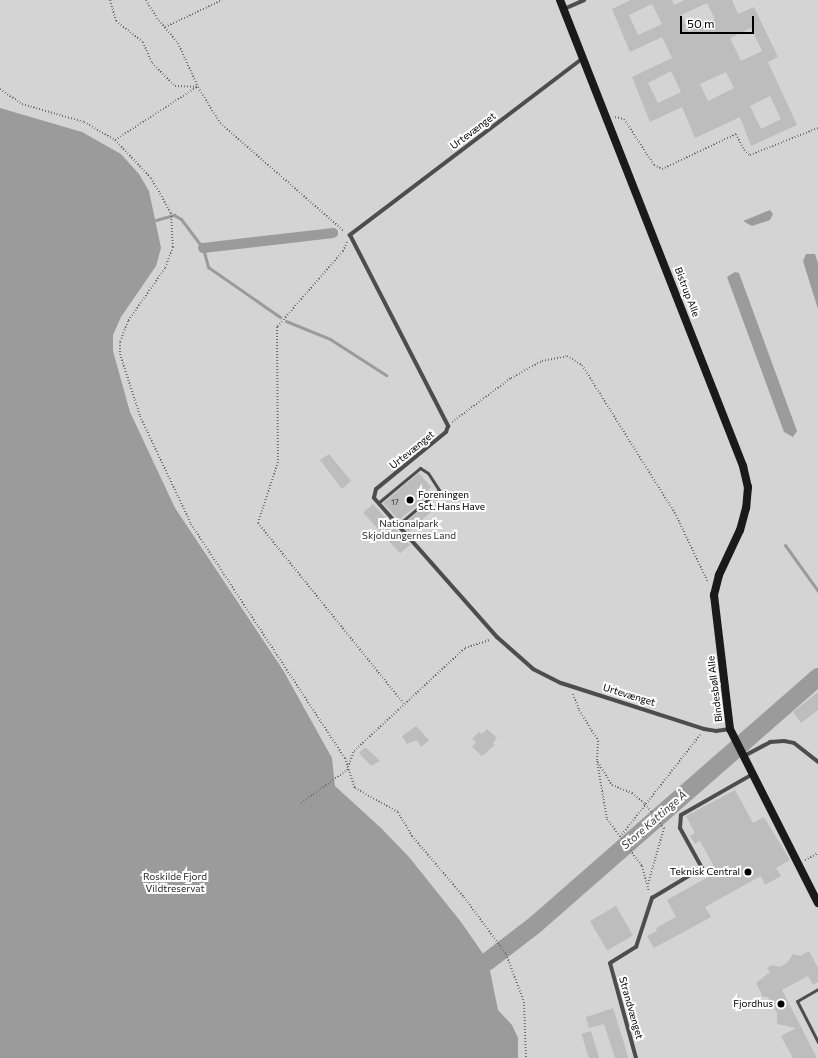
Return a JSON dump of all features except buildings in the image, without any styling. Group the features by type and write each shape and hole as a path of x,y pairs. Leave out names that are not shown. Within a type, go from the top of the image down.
{"street":[{"name":"Bistrup Alle","path":"560,0 609,119 743,466 748,487 746,508 740,530 719,575 714,595"},
{"path":"564,9 584,0"},
{"name":"Urtevænget","path":"350,236 584,58"},
{"path":"350,236 448,426"},
{"name":"Urtevænget","path":"448,426 446,432 376,489 374,498 399,524 497,637 533,669 561,683 704,729 716,731 730,729"},
{"name":"Bindesbøll Alle","path":"714,595 730,729 818,903"},
{"path":"744,756 770,742 784,741 794,743 818,762"},
{"path":"652,898 702,868 680,828 681,815 754,774"},
{"name":"Strandvænget","path":"636,1058 610,963 636,947 652,898"}],"lane":[{"path":"378,503 420,468 428,473 438,490 399,524"},
{"path":"818,989 797,1001 818,1042"}],"path":[{"path":"110,0 116,21 143,42 152,63 175,86 198,87"},
{"path":"146,0 180,47 198,87 220,123 350,236 343,251 277,327 278,462 258,523 404,703"},
{"path":"165,27 222,0"},
{"path":"115,140 198,87"},
{"path":"0,89 22,104 84,122 115,140 151,178 171,213 172,247 165,268 128,321 120,342 120,354 140,416 191,524 345,758 347,770 356,788 398,812 412,836 506,954 524,1002 526,1058"},
{"path":"609,119 621,116 654,165 662,169 736,134 744,150 750,155 818,128"},
{"path":"448,426 510,378 542,361 567,356 582,365 676,515 714,595"},
{"path":"301,803 347,770 354,751 465,648 497,637"},
{"path":"573,688 572,698 598,741 597,761 606,819 631,848 642,866 652,898"},
{"path":"620,837 704,729"},
{"path":"597,761 612,785 632,793 645,804 664,828 648,885"},
{"path":"798,863 818,853"}],"green space":[{"name":"Nationalpark Skjoldungernes Land","path":"0,0 818,0 818,1058 0,1058"}],"shaded area":[{"name":"Roskilde Fjord Vildtreservat","path":"0,108 82,132 121,154 139,174 149,191 161,248 156,266 121,317 113,335 113,351 130,412 175,508 283,670 332,758 335,786 381,828 409,857 461,922 488,961 498,1010 512,1025 518,1038 518,1058 0,1058"},
{"path":"770,210 773,214 770,220 752,226 743,221"},
{"path":"806,254 815,254 818,263 818,309 803,261"},
{"path":"735,272 739,273 797,431 793,437 784,432 727,277"}],"waterway":[{"path":"156,220 174,215 181,219 203,248 208,267 280,317"},
{"path":"203,248 333,233"},
{"path":"286,321 330,339 386,375"},
{"path":"785,545 818,591"},
{"name":"Store Kattinge Å","path":"488,961 536,924 818,677"}],"place":[{"name":"Foreningen Sct. Hans Have","path":"410,500"},
{"name":"Teknisk Central","path":"748,872"},
{"name":"Fjordhus","path":"781,1004"}]}
